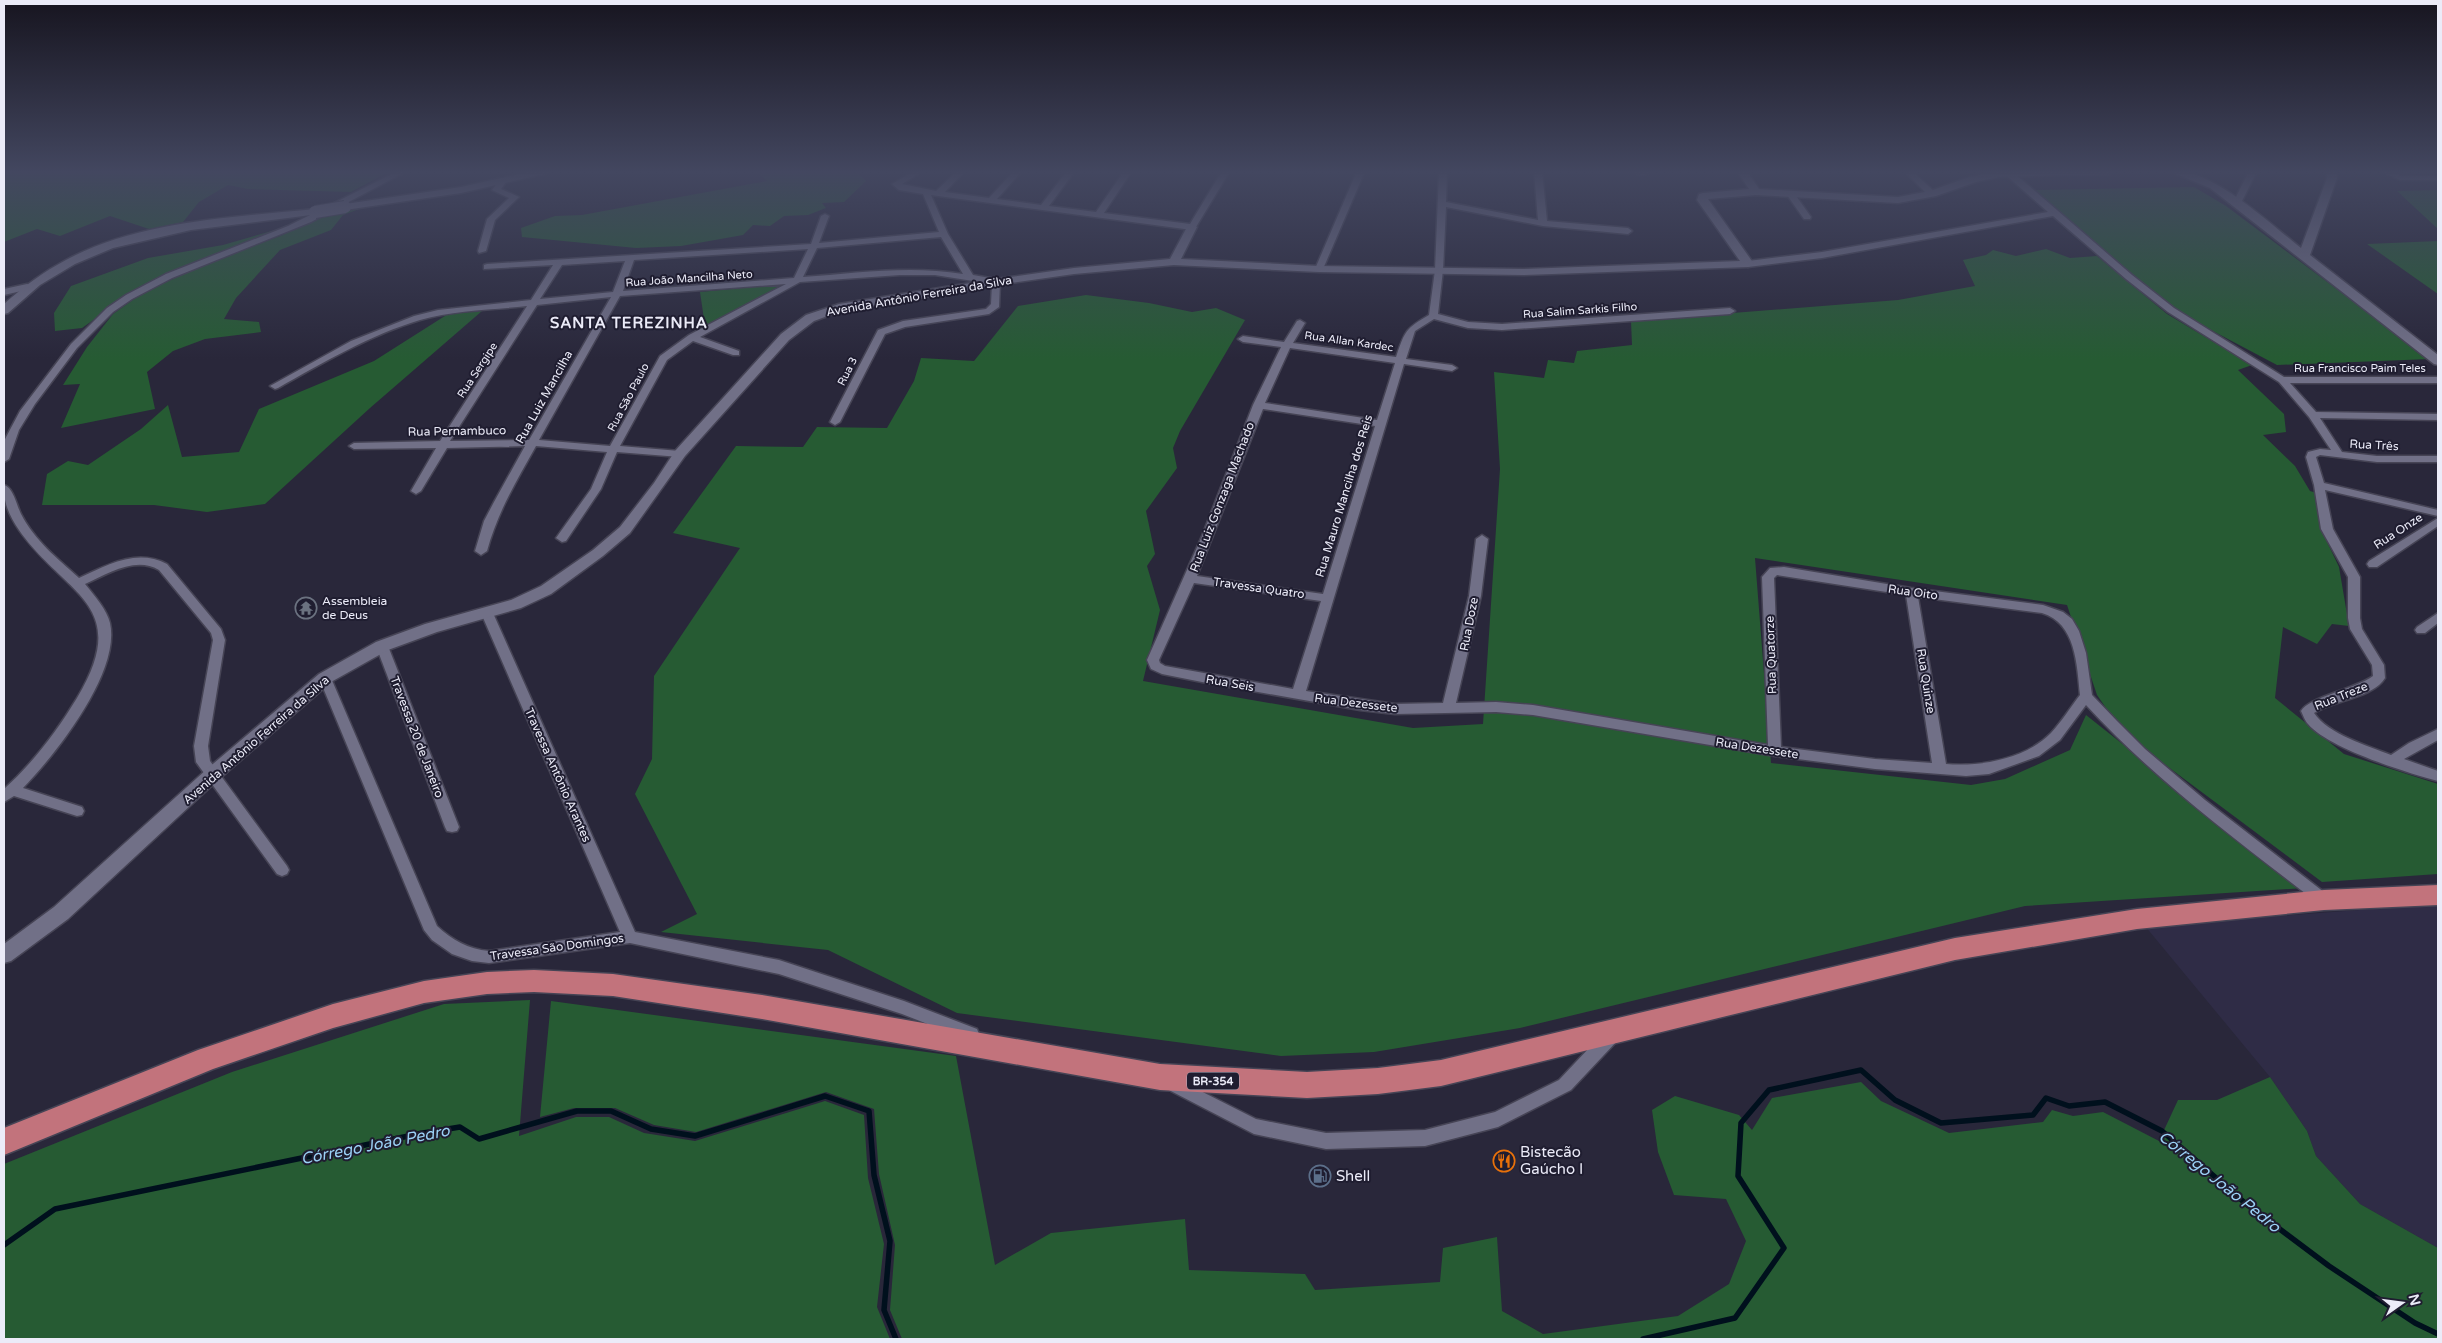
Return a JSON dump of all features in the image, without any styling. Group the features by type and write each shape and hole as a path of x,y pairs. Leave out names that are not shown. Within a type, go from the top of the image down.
{"highway":[{"name":"BR-354","path":"4,1142 208,1059 333,1016 424,992 487,983 534,981 613,985 762,1007 1006,1048 1160,1077 1307,1085 1378,1081 1441,1073 1955,949 2137,919 2324,900 2438,895"}],"street":[{"path":"4,310 27,287 50,272 77,259 152,234"},
{"path":"4,459 15,430 35,397 70,349 110,310 150,286 278,234"},
{"path":"482,251 487,234"},
{"path":"796,282 819,234"},
{"path":"487,266 814,246 944,234 969,277"},
{"path":"1174,262 1189,234"},
{"path":"1320,269 1335,234"},
{"path":"1433,316 1439,270 1440,234"},
{"path":"1726,234 1748,264 1822,255 1940,234"},
{"path":"2079,234 2171,310 2282,380 2312,415 2339,455"},
{"path":"2277,234 2436,356"},
{"path":"2304,255 2312,234"},
{"name":"Rua Luiz Mancilha","path":"481,551 493,515 616,294 631,257"},
{"name":"Avenida Antônio Ferreira da Silva","path":"4,955 61,913 213,774 325,678 382,646 431,628 516,604 546,590 598,553 625,530 659,486 680,454 785,337 810,318 839,308 996,282 1074,271 1174,262 1320,269 1557,271 1748,264"},
{"name":"Rua Sergipe","path":"416,491 444,443 536,302 559,263"},
{"name":"Rua João Mancilha Neto","path":"274,386 386,329 431,314 616,294 796,282 900,272 935,272 996,282"},
{"name":"Rua São Paulo","path":"562,538 596,489 613,450 657,367 674,349 692,337 796,282"},
{"name":"Rua 3","path":"835,422 881,332 903,324 989,311 996,305 996,282"},
{"path":"4,292 27,287"},
{"name":"Rua Salim Sarkis Filho","path":"1433,316 1468,325 1502,327 1730,311"},
{"name":"Rua Mauro Mancilha dos Reis","path":"1298,695 1400,361 1412,329 1433,316"},
{"name":"Rua Luiz Gonzaga Machado","path":"1162,670 1155,666 1153,660 1190,579 1258,405 1286,345 1300,323"},
{"path":"692,337 736,353"},
{"name":"Rua Allan Kardec","path":"1242,340 1452,368"},
{"name":"Rua Francisco Paim Teles","path":"2282,380 2438,380"},
{"path":"1258,405 1380,424"},
{"path":"2312,415 2438,417"},
{"name":"Rua Pernambuco","path":"354,446 533,442 680,454"},
{"name":"Rua Três","path":"2311,457 2315,453 2320,452 2378,459 2438,458"},
{"name":"Rua Treze","path":"2311,457 2319,485 2327,528 2354,577 2354,618 2356,629 2378,665 2379,678 2368,687 2315,705 2307,711 2309,719 2322,730 2349,744 2438,776"},
{"path":"2319,485 2438,513"},
{"path":"4,488 10,509 24,530 49,558 78,583 90,599 104,624 105,641 92,683 71,719 39,763 8,794"},
{"name":"Rua Onze","path":"2373,564 2438,521"},
{"name":"Rua Doze","path":"1449,707 1467,633 1482,540"},
{"path":"78,583 128,563 143,560 155,561 163,567 217,632 219,640 201,746 203,762 282,870"},
{"name":"Rua Quatorze","path":"1775,751 1768,577 1774,571 1784,571"},
{"name":"Rua Oito","path":"1784,571 1911,592 2042,609 2062,616 2069,623 2080,652 2086,696"},
{"name":"Travessa Quatro","path":"1190,579 1327,598"},
{"name":"Rua Quinze","path":"1911,592 1940,769"},
{"name":"Travessa Antônio Arantes","path":"487,613 630,937"},
{"path":"2421,630 2438,617"},
{"name":"Travessa 20 de Janeiro","path":"382,646 452,827"},
{"name":"Rua Seis","path":"1162,670 1298,695"},
{"name":"Travessa São Domingos","path":"325,678 431,930 444,942 474,956 489,957 630,937 779,967 904,1008 1006,1048"},
{"name":"Rua Dezessete","path":"1298,695 1394,709 1449,707 1533,710 1775,751 1875,764 1966,771 1989,769 2034,752 2055,737 2086,696"},
{"path":"2086,696 2124,739 2153,764 2324,900"},
{"path":"2393,760 2414,746 2438,734"},
{"path":"8,794 77,811"},
{"path":"1160,1077 1254,1126 1326,1140 1425,1138 1498,1120 1565,1084 1617,1029"}],"shaded area":[{"path":"2438,904 2438,1248 2360,1204 2316,1156 2307,1131 2270,1077 2145,926"}],"green space":[{"path":"4,234 25,234 4,242"},
{"path":"52,234 66,234 60,236"},
{"path":"266,234 140,287 82,328 55,331 54,313 71,286 148,258 223,245"},
{"path":"285,234 322,234 280,250 236,298 224,319 259,322 261,332 205,339 173,351 147,372 155,409 61,428 80,384 63,385 87,347 113,314 144,292 213,261"},
{"path":"522,234 744,234 681,246 636,248 522,237"},
{"path":"2085,234 2263,234 2430,359 2277,365 2175,311"},
{"path":"2438,241 2438,294 2367,244"},
{"path":"2046,249 2070,258 2097,256 2167,314 2252,365 2238,370 2284,414 2286,432 2263,435 2295,466 2310,491 2320,494 2320,527 2339,567 2349,626 2332,624 2317,644 2283,627 2275,698 2344,754 2438,784 2438,874 2322,882 2124,734 2097,695 2067,605 1755,558 1771,763 1971,785 2005,779 2070,750 2086,715 2304,888 2025,906 1520,1028 1374,1052 1281,1056 957,1013 828,950 661,932 697,914 635,794 652,759 654,676 740,548 673,533 736,446 803,447 817,427 887,428 914,381 921,358 974,361 1018,306 1086,295 1149,303 1192,312 1216,308 1245,320 1180,431 1173,448 1177,468 1146,511 1155,554 1147,566 1160,610 1143,681 1413,728 1483,724 1500,469 1494,372 1544,378 1548,360 1574,363 1577,351 1632,345 1631,321 1898,300 1975,286 1963,260 1986,255 1993,250 2016,256"},
{"path":"785,284 705,326 700,292"},
{"path":"482,311 370,408 265,504 207,512 154,505 42,505 47,474 68,461 88,465 141,429 168,405 182,457 239,452 259,409 374,361 448,314"},
{"path":"530,1000 519,1136 576,1117 609,1117 644,1133 695,1141 825,1101 864,1115 868,1178 884,1244 877,1307 890,1339 4,1339 4,1164 232,1072 444,1004"},
{"path":"551,1001 956,1056 995,1265 1051,1233 1185,1219 1189,1270 1305,1274 1315,1290 1440,1282 1443,1248 1497,1237 1502,1311 1543,1334 1678,1316 1729,1284 1746,1241 1726,1199 1674,1195 1658,1152 1652,1110 1675,1096 1739,1115 1752,1130 1772,1098 1861,1082 1881,1101 1949,1133 2043,1122 2052,1110 2073,1116 2103,1112 2159,1141 2178,1100 2217,1100 2270,1077 2307,1131 2316,1156 2360,1204 2438,1248 2438,1339 902,1339 890,1310 895,1245 879,1174 874,1109 826,1092 696,1132 654,1125 615,1108 574,1108 540,1117"}],"waterway":[{"name":"Córrego João Pedro","path":"1643,1339 1735,1318 1784,1248 1738,1176 1741,1123 1769,1090 1861,1070 1895,1100 1941,1123 2033,1115 2046,1098 2069,1106 2105,1102 2162,1131 2245,1203 2329,1266 2415,1323 2438,1334"},
{"name":"Córrego João Pedro","path":"4,1245 55,1209 423,1133 460,1127 479,1139 577,1111 611,1111 651,1129 695,1136 825,1096 869,1111 874,1175 890,1241 884,1310 896,1339"}],"place":[{"name":"Assembleia de Deus","path":"306,608"},
{"name":"Bistecão Gaúcho I","path":"1504,1161"},
{"name":"Shell","path":"1320,1176"}],"district":[{"name":"SANTA TEREZINHA","path":"629,323"}]}
